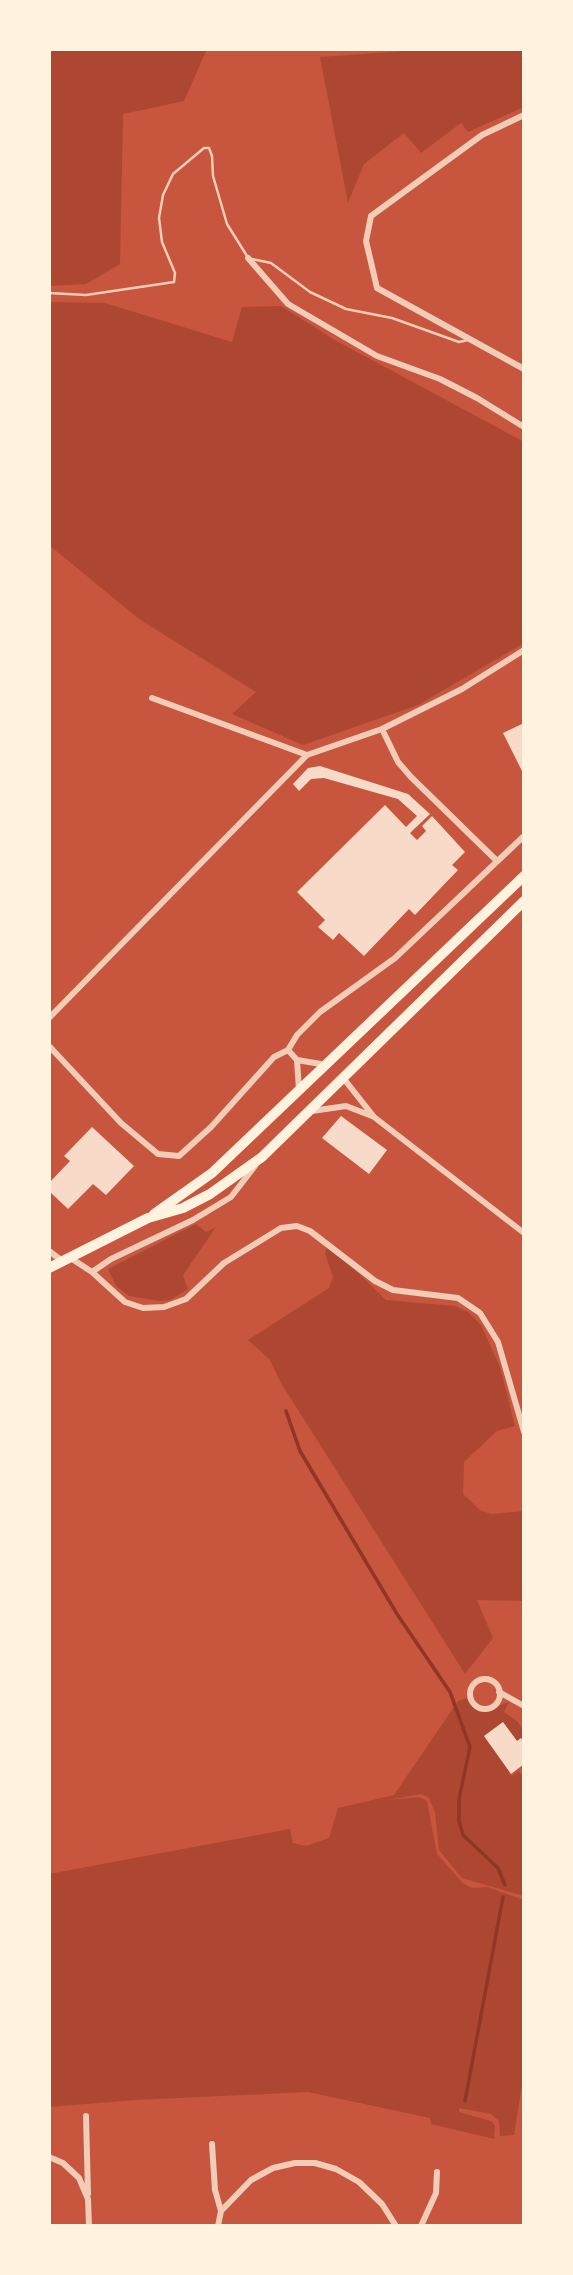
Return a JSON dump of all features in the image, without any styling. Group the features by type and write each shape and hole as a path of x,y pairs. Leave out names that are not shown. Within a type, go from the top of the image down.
{"main road":[{"path":"148,1218 212,1173 329,1065 524,876"},
{"path":"49,1268 64,1258 148,1218 183,1208 211,1194 262,1157 524,901"}],"street":[{"path":"524,115 482,135 371,216 366,242 377,288 524,369"},
{"path":"248,258 288,304 377,356 440,379 524,427"},
{"path":"49,1018 307,755 382,729 462,689 524,650"},
{"path":"152,698 307,755"},
{"path":"382,729 398,762 411,777 496,860"},
{"path":"49,1046 121,1122 158,1154 179,1156 211,1127 266,1064 288,1050 297,1035 320,1012 395,957 524,836"},
{"path":"288,1050 297,1060 299,1093"},
{"path":"297,1060 329,1065"},
{"path":"344,1079 374,1117 524,1233"},
{"path":"312,1111 346,1106 374,1117"},
{"path":"92,1272 111,1259 193,1220 231,1197 262,1157"},
{"path":"49,1251 92,1272 125,1302 143,1308 164,1307 186,1299 224,1263 281,1228 297,1226 310,1231 375,1281 393,1290 458,1298 480,1313 498,1342 524,1432"},
{"path":"499,1692 498,1701 486,1708 477,1706 470,1693 477,1681 486,1679 495,1683 499,1692 524,1706"},
{"path":"86,2116 89,2226"},
{"path":"212,2144 215,2190 221,2211 218,2226"},
{"path":"49,2157 63,2164 79,2178 88,2199"},
{"path":"221,2211 251,2180 273,2168 315,2163 336,2169 359,2182 382,2204 396,2226"},
{"path":"421,2226 436,2193 437,2172"}],"lane":[{"path":"49,293 86,295 174,282 176,273 162,242 160,230 163,195 173,174 204,148 209,148 213,176 227,224 248,258 271,263 310,292 346,309 392,318 459,342 471,340"}],"shaded area":[{"path":"49,49 207,49 184,101 123,114 120,264 86,284 49,286"},
{"path":"433,49 524,49 524,107 468,132 461,123 421,153 404,133 364,164 348,203 320,57"},
{"path":"49,302 105,303 232,342 242,307 281,306 333,339 524,442 524,643 418,705 303,745 232,714 256,692 139,619 49,545"},
{"path":"196,1224 206,1232 216,1227 183,1275 188,1289 170,1300 159,1301 129,1296 116,1286 108,1269"},
{"path":"328,1244 386,1300 455,1306 468,1312 481,1325 500,1367 515,1426 497,1431 464,1462 463,1494 480,1510 491,1514 524,1511 524,1601 477,1600 493,1638 465,1674 281,1383 270,1360 248,1340 329,1288 333,1277 325,1253"},
{"path":"467,1698 477,1711 485,1712 509,1702 504,1712 517,1721 524,1731 524,1741 517,1741 503,1722 484,1736 512,1776 519,1771 524,1779 524,1896 462,1878 439,1850 435,1813 429,1798 422,1794 388,1800 419,1797 427,1801 437,1854 463,1883 472,1888 487,1887 524,1900 524,2073 514,2135 500,2136 499,2121 491,2114 459,2108 459,2112 491,2121 495,2126 494,2139 431,2124 430,2118 308,2092 49,2107 49,1874 290,1829 293,1843 306,1846 329,1838 338,1808 394,1795 458,1701"}],"building":[{"path":"524,723 524,775 503,733"},
{"path":"320,766 408,794 430,814 410,833 417,840 426,831 422,826 432,816 465,852 452,865 458,870 415,915 409,909 364,956 339,933 333,940 318,927 325,920 297,892 385,805 406,827 417,816 398,799 324,778 311,779 299,791 293,784 308,768"},
{"path":"341,1116 387,1150 369,1174 322,1138"},
{"path":"92,1127 134,1166 106,1195 93,1184 68,1209 49,1191 49,1183 70,1161 64,1156"},
{"path":"503,1722 517,1741 521,1738 524,1743 524,1764 511,1774 484,1736"}],"waterway":[{"path":"286,1411 300,1451 397,1614 450,1692 470,1747 459,1799 459,1821 463,1835 498,1868 505,1885"},
{"path":"465,2101 503,1897"}]}
